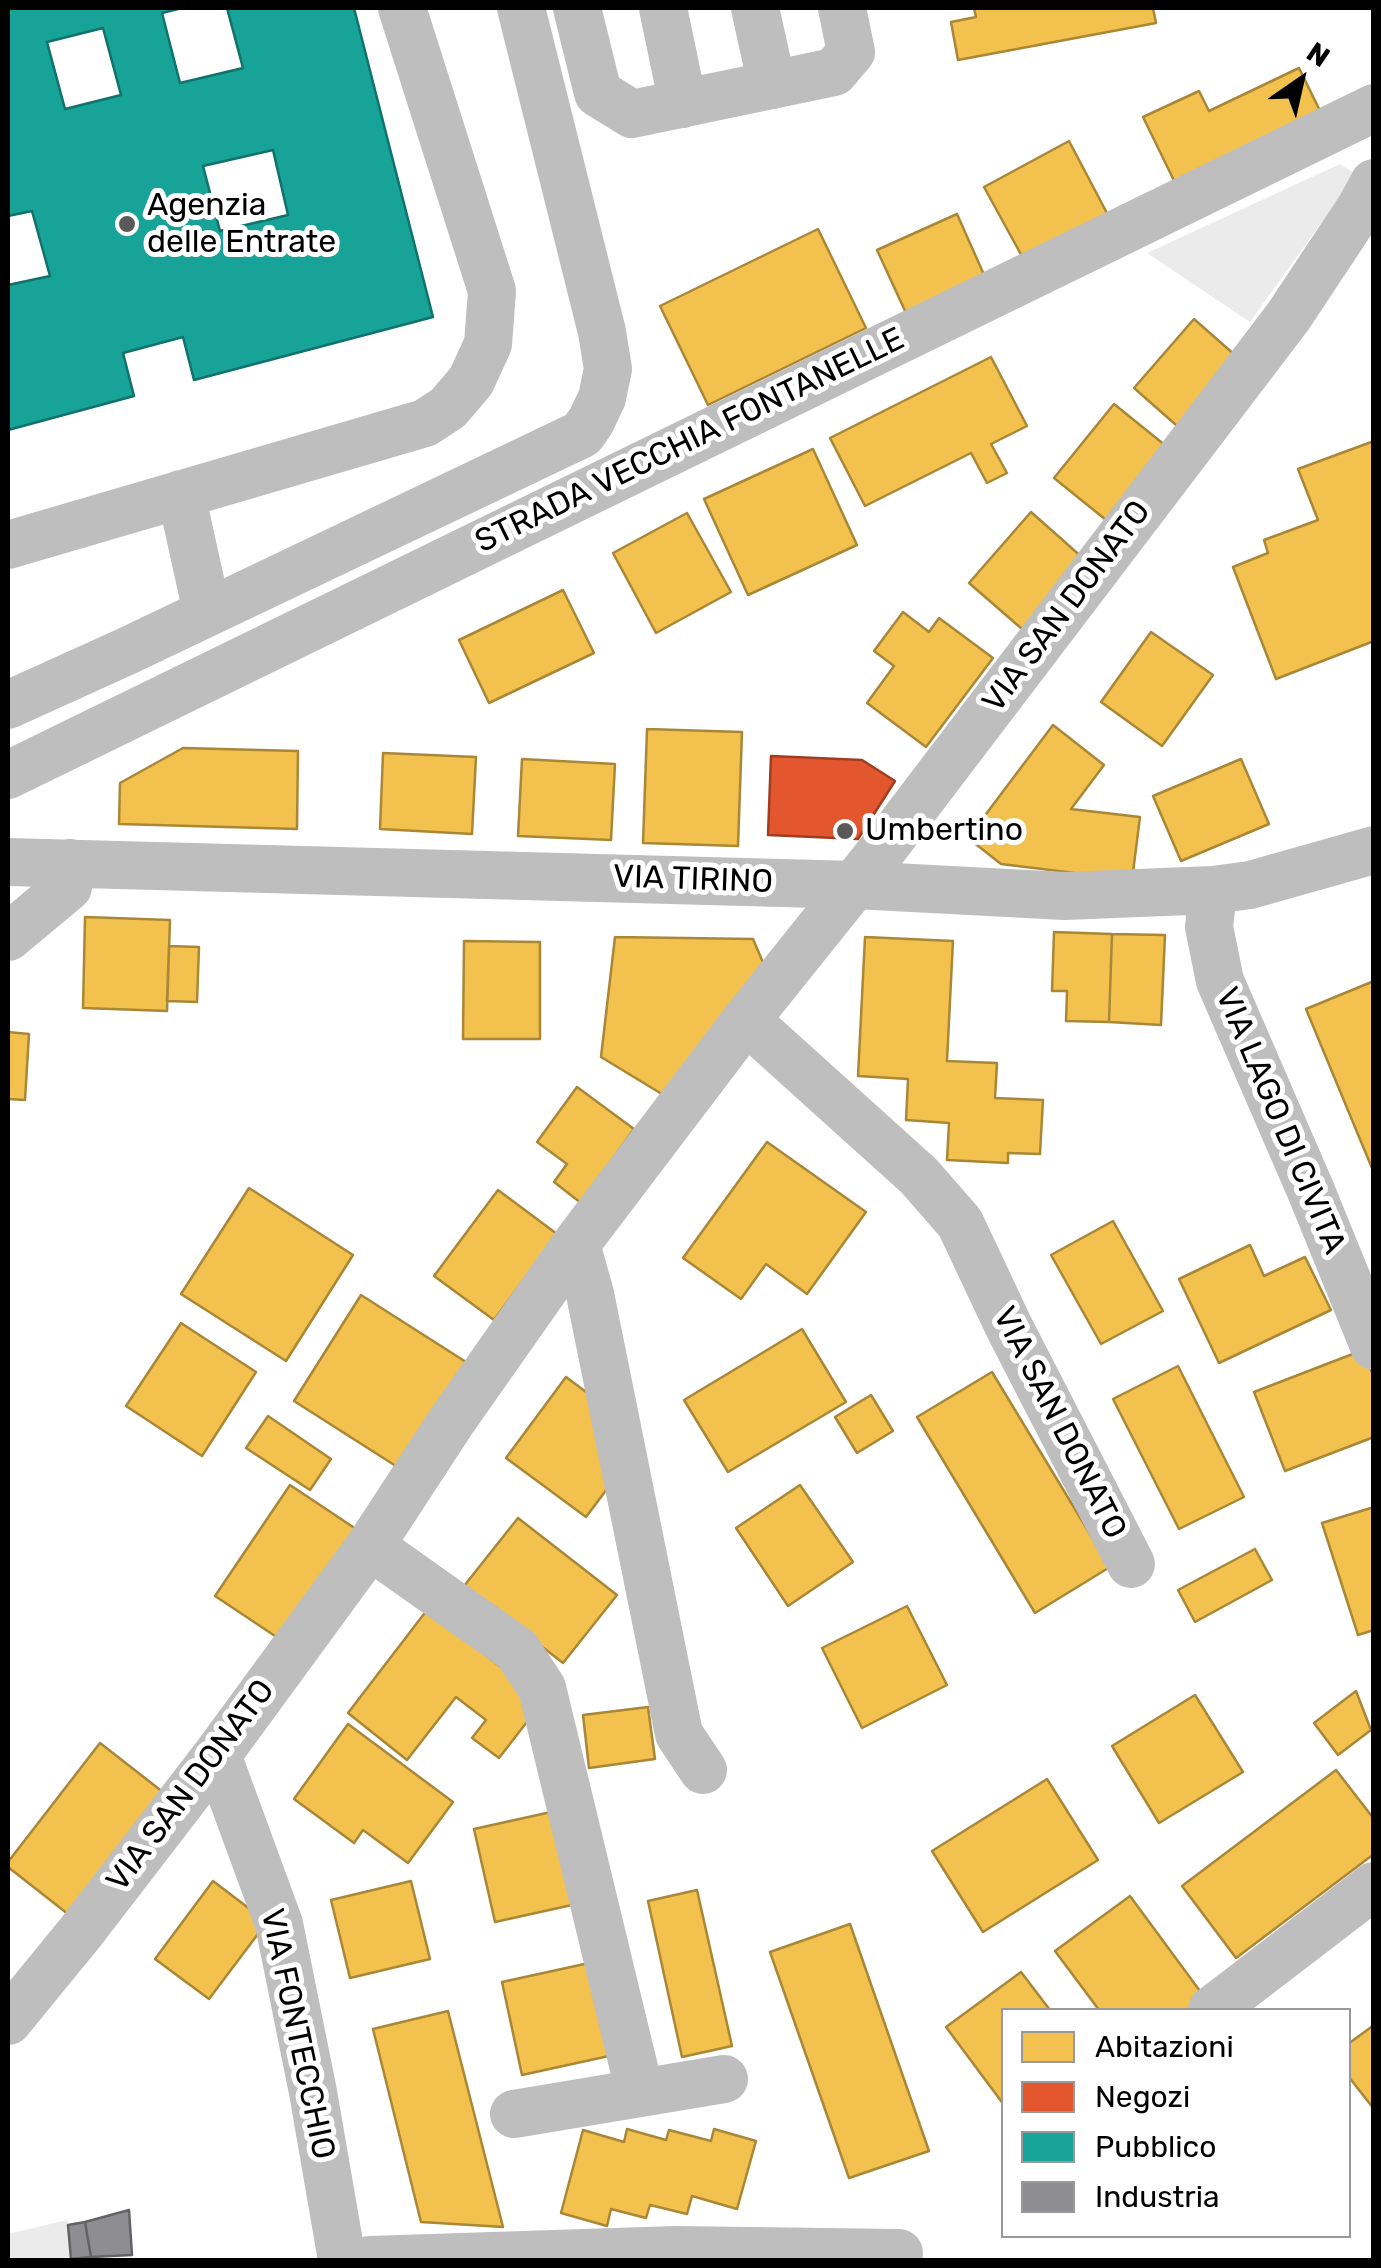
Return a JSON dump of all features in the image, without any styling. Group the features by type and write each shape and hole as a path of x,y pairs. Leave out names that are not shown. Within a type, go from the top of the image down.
{"street":[{"path":"8,545 425,423 448,408 472,380 488,344 492,291 402,8"},
{"path":"8,705 582,434 602,398 608,369 521,8"},
{"path":"577,8 598,92 632,114 834,72 852,52 842,8"},
{"path":"662,8 683,104"},
{"path":"755,8 772,84"},
{"name":"STRADA VECCHIA FONTANELLE","path":"8,775 1374,108"},
{"name":"VIA SAN DONATO","path":"8,2022 216,1755 370,1546 576,1244 1288,317 1374,183"},
{"path":"181,494 206,612"},
{"name":"VIA TIRINO","path":"8,862 855,885 1065,896 1213,890 1280,877 1374,850"},
{"path":"8,937 68,887 71,863"},
{"name":"VIA LAGO DI CIVITA","path":"1213,890 1210,927 1220,980 1370,1329"},
{"name":"VIA SAN DONATO","path":"746,1020 920,1176 960,1223 1131,1564"},
{"path":"576,1244 590,1294 679,1734 703,1770"},
{"path":"370,1546 517,1650 542,1688 636,2080"},
{"name":"VIA FONTECCHIO","path":"216,1755 279,1924 342,2260"},
{"path":"1215,2008 1374,1886"},
{"path":"514,2114 636,2080 724,2080"},
{"path":"370,2260 676,2250 899,2253"}],"shaded area":[{"path":"1340,164 1353,172 1349,184 1250,322 1147,253"},
{"path":"67,2220 72,2260 8,2260 8,2234"}],"building: Abitazioni":[{"path":"974,8 1153,8 1156,23 958,60 951,22 976,17"},
{"path":"1299,68 1328,127 1182,197 1143,117 1199,91 1209,111"},
{"path":"1069,141 1108,215 1024,260 984,187"},
{"path":"957,214 985,277 906,313 877,250"},
{"path":"818,229 866,328 708,405 660,306"},
{"path":"1194,319 1244,363 1184,432 1134,388"},
{"path":"991,357 1027,426 991,444 1007,473 987,483 971,453 865,506 830,438"},
{"path":"1114,404 1171,450 1111,524 1054,478"},
{"path":"1374,441 1374,641 1276,679 1233,567 1268,553 1264,540 1318,520 1298,469"},
{"path":"813,449 857,545 748,595 704,499"},
{"path":"1031,512 1084,559 1022,629 969,583"},
{"path":"687,513 731,592 656,633 613,553"},
{"path":"563,590 594,653 489,703 459,640"},
{"path":"903,612 929,632 939,618 993,658 926,747 867,703 894,666 874,651"},
{"path":"1151,632 1213,675 1162,746 1101,702"},
{"path":"1053,725 1104,765 1071,809 1140,817 1132,880 1001,864 968,838"},
{"path":"647,729 742,732 738,846 643,843"},
{"path":"183,748 298,751 297,829 119,824 120,783"},
{"path":"383,753 476,757 472,834 380,829"},
{"path":"522,759 615,764 611,840 518,836"},
{"path":"1241,759 1269,824 1181,861 1153,796"},
{"path":"85,917 170,920 167,1011 83,1008"},
{"path":"1054,932 1112,934 1109,1022 1066,1021 1067,991 1052,991"},
{"path":"1112,934 1165,935 1161,1025 1109,1022"},
{"path":"615,937 753,939 765,967 670,1099 601,1057"},
{"path":"865,937 953,941 947,1061 997,1063 995,1098 1043,1100 1040,1154 1008,1153 1008,1163 947,1160 949,1123 906,1120 908,1079 858,1076"},
{"path":"464,941 540,942 540,1039 463,1039"},
{"path":"169,946 199,947 197,1002 167,1001"},
{"path":"1374,981 1374,1173 1306,1009"},
{"path":"8,1032 29,1034 25,1100 8,1099"},
{"path":"577,1087 634,1129 581,1203 554,1182 567,1164 537,1142"},
{"path":"767,1142 866,1212 807,1294 766,1264 741,1299 683,1258"},
{"path":"249,1188 353,1255 286,1361 181,1294"},
{"path":"498,1190 557,1234 494,1320 434,1276"},
{"path":"1113,1221 1163,1311 1101,1344 1051,1255"},
{"path":"1250,1245 1264,1276 1305,1257 1331,1310 1219,1363 1179,1279"},
{"path":"361,1295 466,1362 399,1468 294,1401"},
{"path":"181,1323 256,1372 202,1456 126,1406"},
{"path":"802,1329 846,1402 728,1472 684,1400"},
{"path":"1363,1350 1374,1377 1374,1437 1285,1471 1254,1392"},
{"path":"1178,1366 1244,1497 1179,1529 1113,1399"},
{"path":"992,1372 1110,1567 1035,1613 917,1417"},
{"path":"566,1377 605,1406 619,1473 586,1517 506,1458"},
{"path":"871,1395 893,1431 857,1453 835,1417"},
{"path":"268,1416 331,1459 310,1490 246,1448"},
{"path":"290,1485 359,1531 284,1642 215,1596"},
{"path":"800,1485 853,1562 788,1606 736,1528"},
{"path":"1374,1507 1374,1630 1358,1635 1322,1523"},
{"path":"518,1518 617,1595 563,1663 464,1586"},
{"path":"1255,1549 1272,1580 1195,1622 1178,1590"},
{"path":"907,1606 947,1685 862,1728 822,1648"},
{"path":"427,1610 544,1700 499,1758 472,1738 486,1720 456,1697 407,1760 348,1713"},
{"path":"1356,1691 1371,1730 1338,1755 1314,1723"},
{"path":"1195,1695 1243,1772 1159,1823 1112,1746"},
{"path":"648,1707 655,1759 589,1768 583,1715"},
{"path":"348,1724 453,1802 408,1863 363,1830 354,1843 294,1799"},
{"path":"100,1743 168,1796 73,1918 8,1867 8,1862"},
{"path":"1336,1770 1374,1819 1374,1854 1236,1958 1182,1886"},
{"path":"1047,1779 1098,1860 983,1932 932,1851"},
{"path":"560,1810 581,1903 495,1922 474,1829"},
{"path":"213,1881 267,1922 209,1999 155,1959"},
{"path":"411,1881 430,1959 350,1978 331,1900"},
{"path":"697,1890 732,2046 682,2057 648,1901"},
{"path":"1130,1896 1211,2006 1098,2008 1055,1951"},
{"path":"850,1924 929,2151 849,2178 770,1952"},
{"path":"589,1963 609,2056 522,2075 502,1982"},
{"path":"1021,1972 1048,2008 1001,2008 1001,2101 946,2027"},
{"path":"448,2011 503,2227 421,2222 373,2029"},
{"path":"1374,2025 1374,2109 1351,2080 1351,2042"},
{"path":"627,2129 666,2140 669,2130 711,2141 714,2129 756,2141 737,2209 692,2196 687,2214 650,2205 646,2218 611,2209 607,2226 561,2213 583,2130 624,2142"}],"building: Negozi":[{"path":"771,756 862,760 895,781 858,839 768,835"}],"building: Pubblico":[{"name":"Agenzia delle Entrate","path":"8,8 182,8 162,13 180,83 243,68 227,8 354,8 433,317 194,380 183,337 123,353 134,396 8,430 8,285 50,276 32,211 8,216","holes":["103,28 121,95 65,109 47,42","273,150 288,215 220,231 203,166"]}],"building: Industria":[{"path":"129,2210 132,2255 91,2257 85,2222"},
{"path":"85,2222 91,2257 71,2259 68,2225"}],"place":[{"name":"Agenzia delle Entrate","path":"127,224"},
{"name":"Umbertino","path":"845,831"}]}
